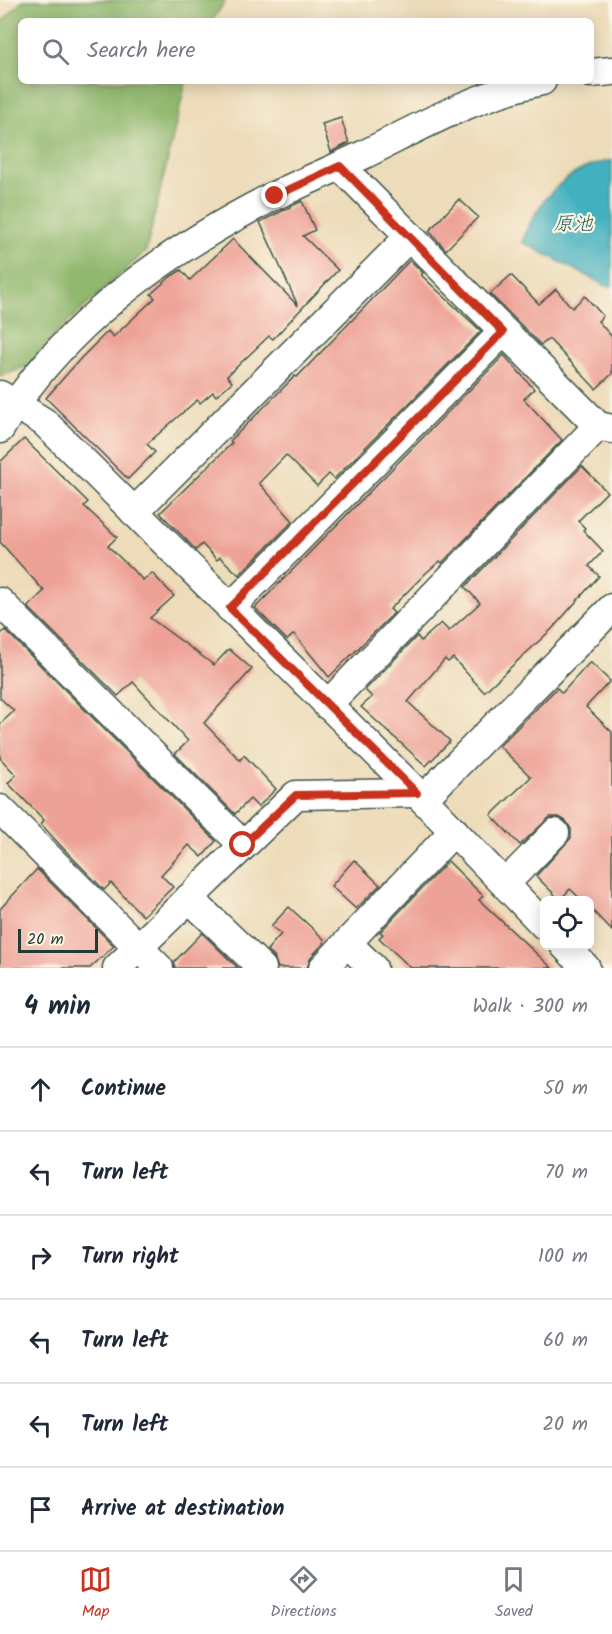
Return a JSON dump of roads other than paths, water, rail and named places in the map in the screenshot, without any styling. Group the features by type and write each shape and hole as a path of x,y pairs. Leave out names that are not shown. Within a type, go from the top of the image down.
{"street":[{"path":"594,73 612,70"},
{"path":"0,429 7,399 81,327 169,256 275,196 465,105 532,84"},
{"path":"327,705 605,428 503,332 340,166"},
{"path":"134,512 410,236"},
{"path":"230,608 503,332"},
{"path":"7,399 44,422 420,796 540,921"},
{"path":"0,602 243,845"},
{"path":"117,968 296,795 420,796 612,608"},
{"path":"0,809 159,968"},
{"path":"323,968 454,831"},
{"path":"505,884 555,833"},
{"path":"189,898 262,968"},
{"path":"347,943 373,968"},
{"path":"569,950 586,968"}],"water":[{"name":"原池","path":"612,160 612,286 606,286 522,242 536,212 556,188 581,170"}]}
